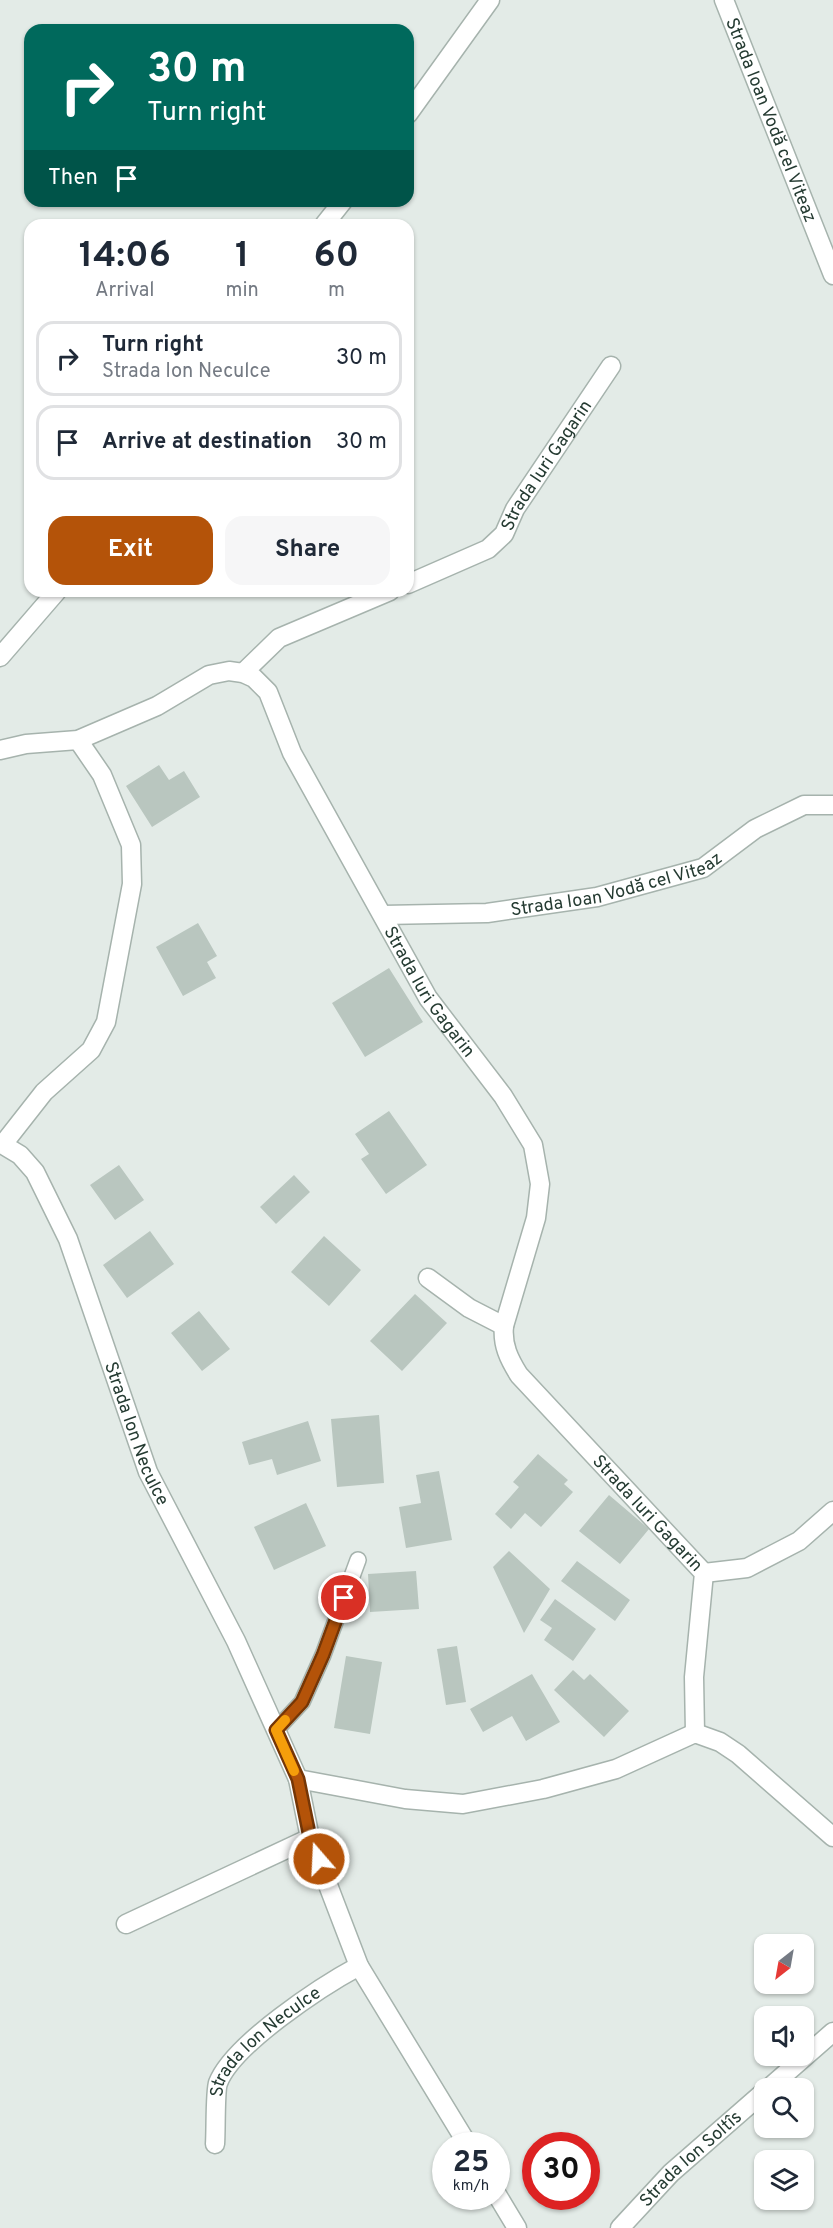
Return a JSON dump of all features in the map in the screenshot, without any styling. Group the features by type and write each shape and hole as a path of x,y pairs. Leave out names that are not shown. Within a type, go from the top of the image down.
{"street":[{"path":"414,106 490,0"},
{"name":"Strada Ioan Vodă cel Viteaz","path":"723,0 833,275"},
{"path":"329,219 338,207"},
{"name":"Strada Iuri Gagarin","path":"414,581 488,549 504,534 515,509 611,366"},
{"path":"0,657 52,597"},
{"path":"0,750 26,744 78,740 157,706 209,675 229,671 243,673 279,638 376,597"},
{"name":"Strada Iuri Gagarin","path":"243,673 254,678 268,692 292,753 428,998 503,1096 533,1145 540,1184 536,1218 504,1326 503,1336 507,1355 519,1375 704,1573 694,1677 695,1733"},
{"path":"2,1143 44,1092 91,1050 106,1022 132,884 131,845 102,775 78,740"},
{"name":"Strada Ioan Vodă cel Viteaz","path":"383,915 487,913 597,897 703,868 755,829 804,805 833,804"},
{"name":"Strada Ion Neculce","path":"2,1143 20,1155 35,1172 68,1239 148,1472 236,1641 298,1779 310,1838 359,1966 460,2132"},
{"path":"428,1278 469,1308 504,1326"},
{"path":"704,1573 747,1568 799,1541 833,1511"},
{"path":"298,1779 405,1799 464,1804 543,1789 616,1769 695,1733 720,1742 738,1754 833,1837"},
{"path":"126,1924 310,1838"},
{"name":"Strada Ion Neculce","path":"215,2144 217,2085 232,2061 246,2045 329,1982 359,1966"},
{"path":"780,2078 833,2032"},
{"name":"Strada Ion Soltîs","path":"620,2228 671,2173 754,2101"},
{"path":"507,2210 518,2228"}],"lane":[{"path":"276,1730 302,1702 323,1655 358,1560"}],"building":[{"path":"159,765 169,780 184,771 200,797 152,827 126,786"},
{"path":"198,923 217,956 207,962 216,978 183,996 156,947"},
{"path":"389,968 423,1022 365,1057 332,1003"},
{"path":"389,1111 427,1165 386,1194 361,1159 369,1154 355,1134"},
{"path":"119,1165 144,1200 115,1220 90,1185"},
{"path":"294,1175 310,1192 276,1224 260,1207"},
{"path":"150,1231 174,1264 127,1298 103,1265"},
{"path":"324,1236 361,1270 329,1306 291,1272"},
{"path":"415,1294 447,1323 402,1371 370,1341"},
{"path":"199,1311 230,1349 202,1371 171,1333"},
{"path":"379,1415 384,1483 337,1487 331,1419"},
{"path":"308,1421 321,1461 277,1475 272,1459 249,1465 242,1442"},
{"path":"538,1454 568,1480 564,1484 573,1492 541,1527 525,1513 511,1529 495,1514 519,1487 513,1482"},
{"path":"439,1471 452,1540 406,1548 399,1507 421,1503 416,1475"},
{"path":"609,1495 649,1529 620,1564 579,1531"},
{"path":"306,1503 326,1546 274,1570 254,1527"},
{"path":"509,1551 550,1589 524,1633 493,1567"},
{"path":"577,1561 630,1600 615,1621 561,1581"},
{"path":"416,1571 419,1609 370,1612 368,1574"},
{"path":"555,1599 596,1629 573,1661 544,1640 552,1628 540,1620"},
{"path":"457,1646 466,1702 446,1705 437,1649"},
{"path":"346,1656 382,1662 370,1734 334,1728"},
{"path":"573,1670 584,1680 590,1674 629,1711 604,1737 554,1690"},
{"path":"532,1674 560,1722 526,1741 512,1716 483,1732 470,1709"}],"slow traffic":[{"path":"285,1720 276,1730 294,1771"}],"route":[{"path":"319,1859 310,1838 298,1779 276,1730 302,1702 323,1655 344,1598"}]}
